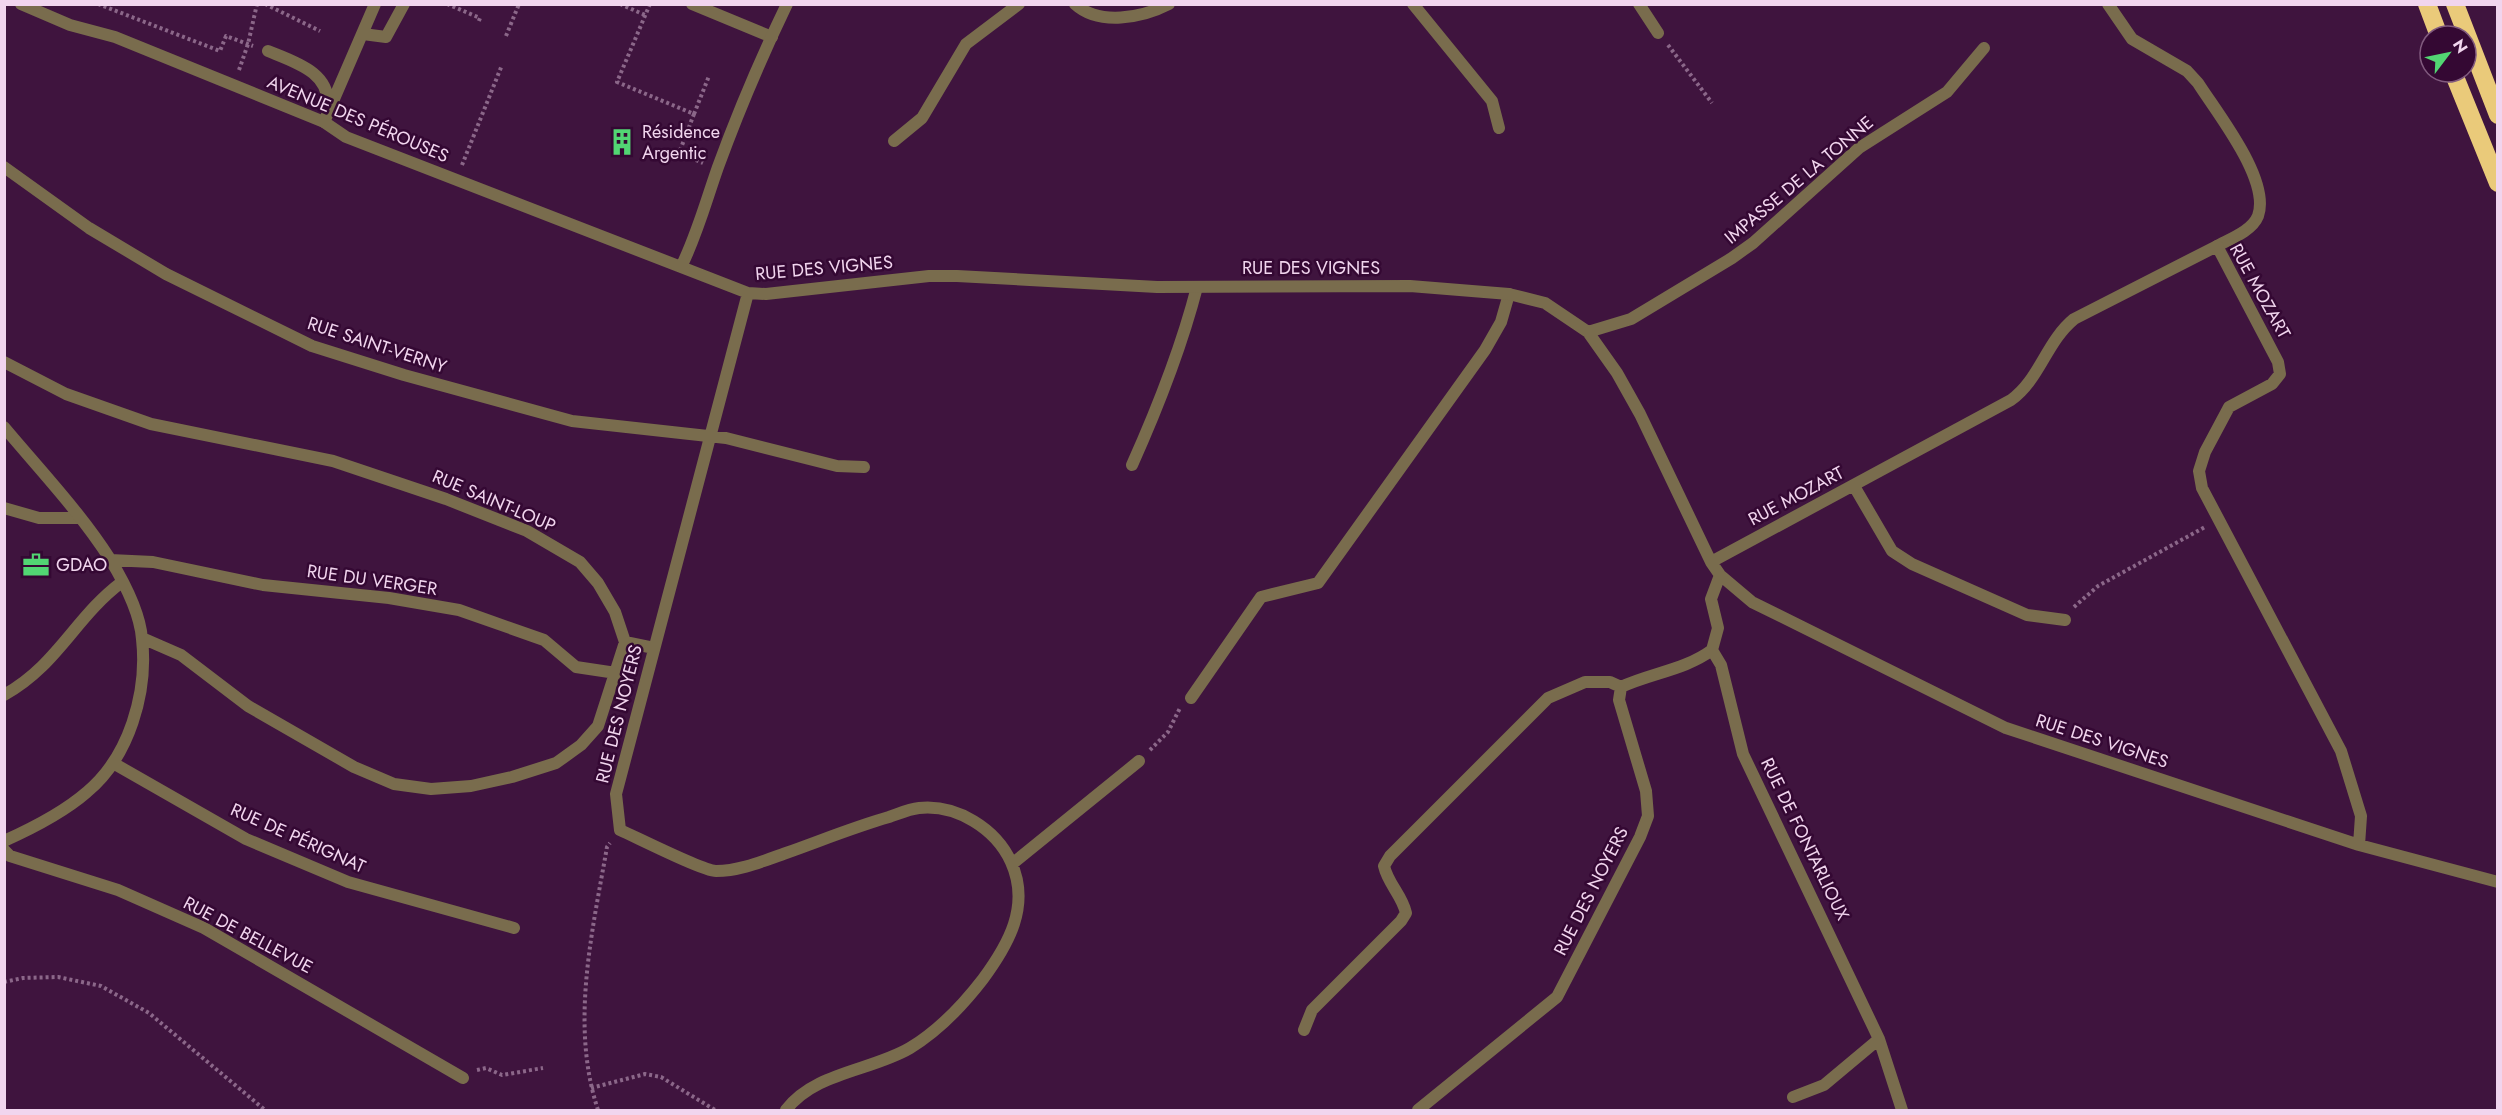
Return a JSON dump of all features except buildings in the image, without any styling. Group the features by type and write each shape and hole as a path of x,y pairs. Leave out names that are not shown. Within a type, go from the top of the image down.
{"highway":[{"path":"2427,4 2434,24"},
{"path":"2455,4 2498,115"},
{"path":"2458,84 2498,183"}],"street":[{"name":"AVENUE DES PÉROUSES","path":"21,4 70,25 115,37 324,122 346,137 748,293"},
{"path":"324,122 375,4"},
{"path":"363,34 386,37 404,4"},
{"path":"692,4 772,37"},
{"path":"681,267 692,245 717,171 757,67 786,4"},
{"path":"894,141 922,118 966,44 1019,4"},
{"path":"1075,4 1083,11 1106,18 1152,13 1169,4"},
{"path":"1413,4 1492,101 1499,128"},
{"path":"1639,4 1658,33"},
{"path":"2108,4 2132,39 2187,71 2198,83 2251,168 2260,200 2257,218 2245,230 2217,246"},
{"name":"IMPASSE DE LA TONNE","path":"1588,332 1631,319 1753,243 1859,148 1947,92 1984,48"},
{"path":"268,51 305,66 322,80 329,98 324,122"},
{"name":"RUE SAINT-VERNY","path":"4,166 89,228 166,274 312,346 404,375 572,421 726,438 837,466 864,467"},
{"name":"RUE MOZART","path":"1711,562 1854,486 2025,390 2057,337 2074,319 2217,246 2278,362 2280,374 2272,384 2229,407 2205,452 2199,471 2202,488 2341,752 2361,816 2358,845"},
{"name":"RUE DES VIGNES","path":"748,293 766,294 928,276 957,276 1197,287 1399,286 1509,294 1545,303 1588,332 1617,373 1640,414 1711,562 1720,575 1752,602 2006,728 2358,845 2498,882"},
{"path":"1132,465 1153,419 1186,331 1197,287"},
{"name":"RUE DES NOYERS","path":"620,830 616,794 708,437 748,293"},
{"path":"1191,698 1261,597 1318,584 1485,350 1501,322 1509,294"},
{"name":"RUE SAINT-LOUP","path":"4,362 66,394 151,424 333,461 446,499 527,531 580,562 598,584 615,612 625,642"},
{"path":"4,427 79,518 110,560 131,600 142,638 138,705 128,734 113,763 89,791 70,805 4,841"},
{"path":"1854,486 1892,551 1912,564 2027,615 2065,620"},
{"path":"4,508 39,518 79,518"},
{"name":"RUE DU VERGER","path":"110,560 153,562 262,585 389,598 459,610 544,640 576,667 616,673"},
{"path":"1304,1030 1312,1010 1401,921 1406,913 1404,902 1387,880 1384,866 1390,856 1548,698 1585,682 1610,682 1621,687 1638,679 1697,661 1712,650 1718,628 1711,599 1720,575"},
{"path":"4,695 26,683 47,665 101,597 122,582"},
{"path":"142,638 181,655 249,706 354,767 394,784 431,789 471,786 556,763 581,745 598,726 625,642 654,648"},
{"name":"RUE DE FONTARLIOUX","path":"1712,650 1721,665 1743,754 1880,1040 1902,1110"},
{"name":"RUE DES NOYERS","path":"1418,1110 1557,997 1640,837 1648,816 1646,791 1619,700 1621,687"},
{"path":"1012,864 1139,761"},
{"name":"RUE DE PÉRIGNAT","path":"113,763 246,839 348,882 514,928"},
{"path":"620,830 713,872 744,868 869,823 920,808 951,811 978,823 1000,843 1012,864 1017,887 1018,915 1009,941 982,981 944,1023 910,1048 822,1083 795,1099 786,1110"},
{"name":"RUE DE BELLEVUE","path":"4,850 10,856 118,890 204,928 463,1078"},
{"path":"1793,1097 1824,1085 1880,1040"}],"path":[{"path":"98,4 220,51 226,36 248,44"},
{"path":"236,75 248,44 257,4"},
{"path":"265,4 320,31"},
{"path":"447,4 480,18 478,23"},
{"path":"506,36 519,4"},
{"path":"620,4 645,15"},
{"path":"650,4 617,82 694,114"},
{"path":"1658,33 1712,103"},
{"path":"456,180 502,65"},
{"path":"709,76 679,153 717,171"},
{"path":"2065,620 2079,600 2098,586 2219,520"},
{"path":"1139,761 1168,732 1180,708 1191,698"},
{"path":"598,1110 585,1059 584,1027 589,948 607,847 620,830"},
{"path":"4,982 58,977 101,986 149,1013 265,1110"},
{"path":"463,1078 486,1068 502,1075 543,1068"},
{"path":"591,1088 645,1074 661,1077 715,1110"}],"place":[{"name":"Résidence Argentic","path":"622,142"},
{"name":"GDAO","path":"36,565"}]}
